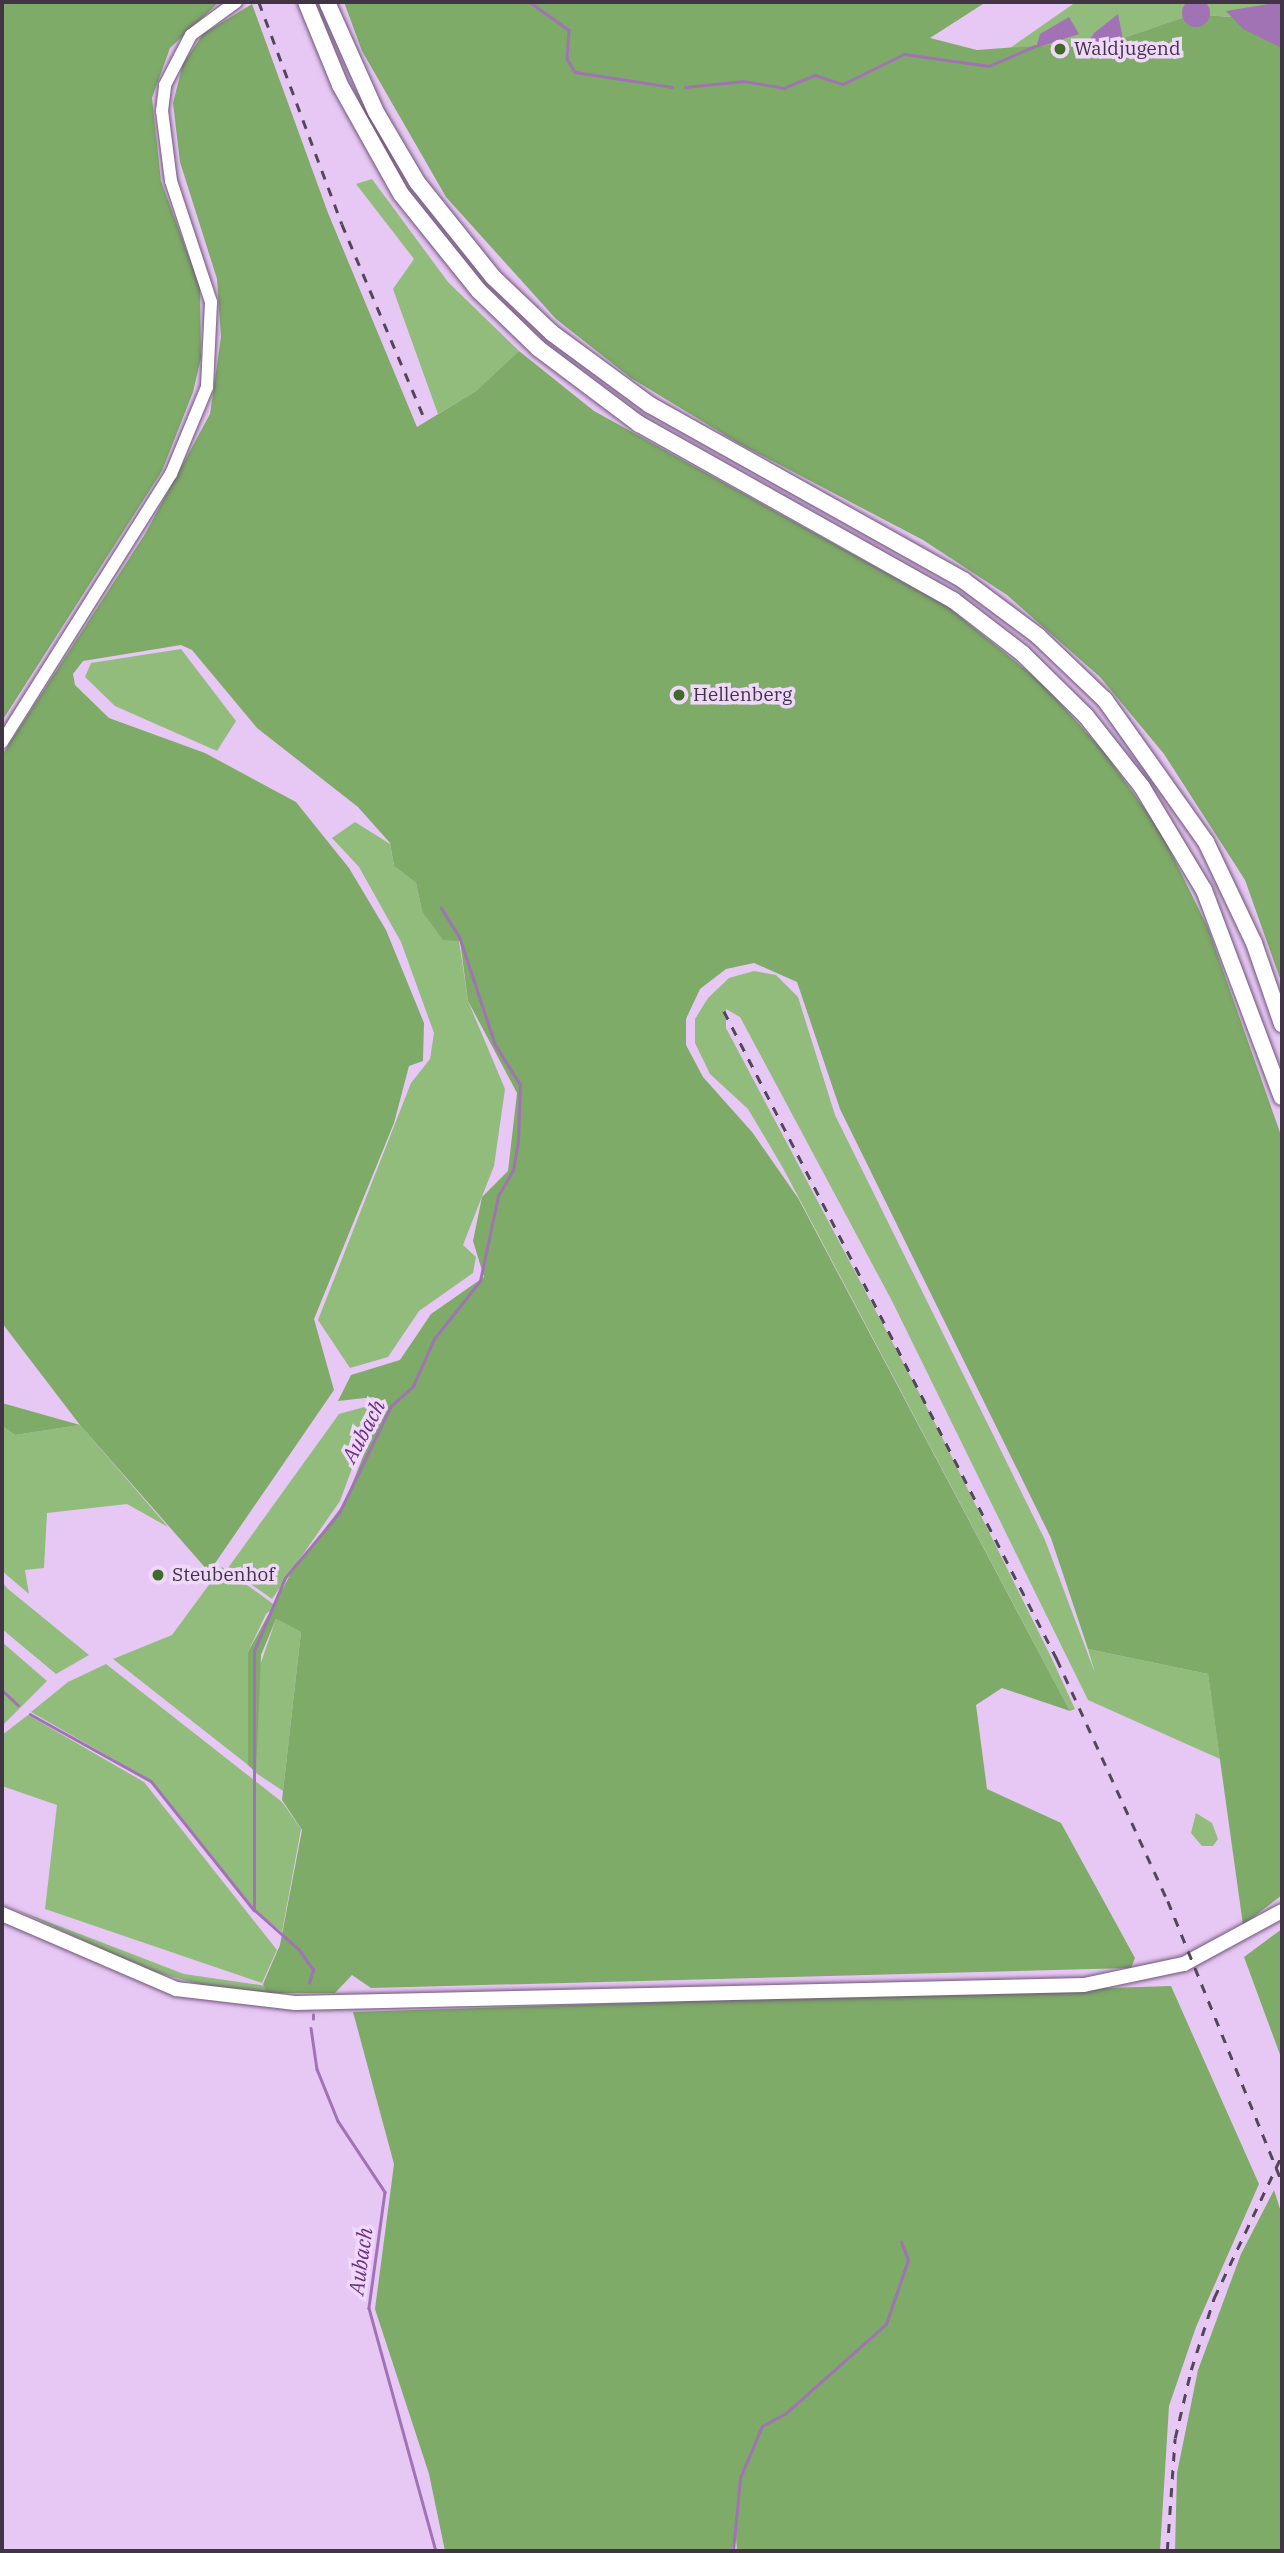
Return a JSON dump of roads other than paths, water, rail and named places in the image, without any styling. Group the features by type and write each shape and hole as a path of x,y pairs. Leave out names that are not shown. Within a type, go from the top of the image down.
{"highway":[{"path":"306,2 346,98 401,194 479,291 538,349 639,424 953,600 1023,654 1086,716 1142,787 1205,890 1282,1097"},
{"path":"327,2 370,100 417,182 475,257 552,333 650,405 963,580 1038,636 1105,700 1206,842 1254,943 1282,1024"}],"main road":[{"path":"2,742 171,474 207,387 211,302 162,143 165,85 175,60 206,19 236,2"},
{"path":"2,1914 176,1989 295,2003 1084,1985 1184,1964 1282,1911"}],"waterway":[{"path":"530,2 569,30 567,59 575,72 672,87"},
{"path":"685,87 744,81 784,88 815,75 843,84 904,54 989,66 1035,46"},
{"name":"Aubach","path":"309,1983 313,1970 299,1950 254,1910 254,1651 285,1578 339,1513 391,1406 413,1386 434,1339 480,1281 498,1196 513,1170 518,1141 520,1085 495,1045 459,937 441,908"},
{"name":"Aubach","path":"2,1690 18,1705"},
{"name":"Aubach","path":"30,1714 151,1781 254,1910"},
{"name":"Aubach","path":"311,2028 317,2069 338,2121 385,2192 369,2308 436,2551"},
{"path":"733,2551 740,2478 762,2426 785,2414 886,2324 908,2260 901,2242"}],"railway":[{"path":"259,2 342,224 424,417"},
{"path":"724,1011 1057,1659 1168,1901 1282,2182"},
{"path":"1167,2551 1175,2438 1191,2370 1214,2298 1280,2159"}],"place":[{"name":"Waldjugend","path":"1060,49"},
{"name":"Hellenberg","path":"679,695"},
{"name":"Steubenhof","path":"158,1575"}]}
